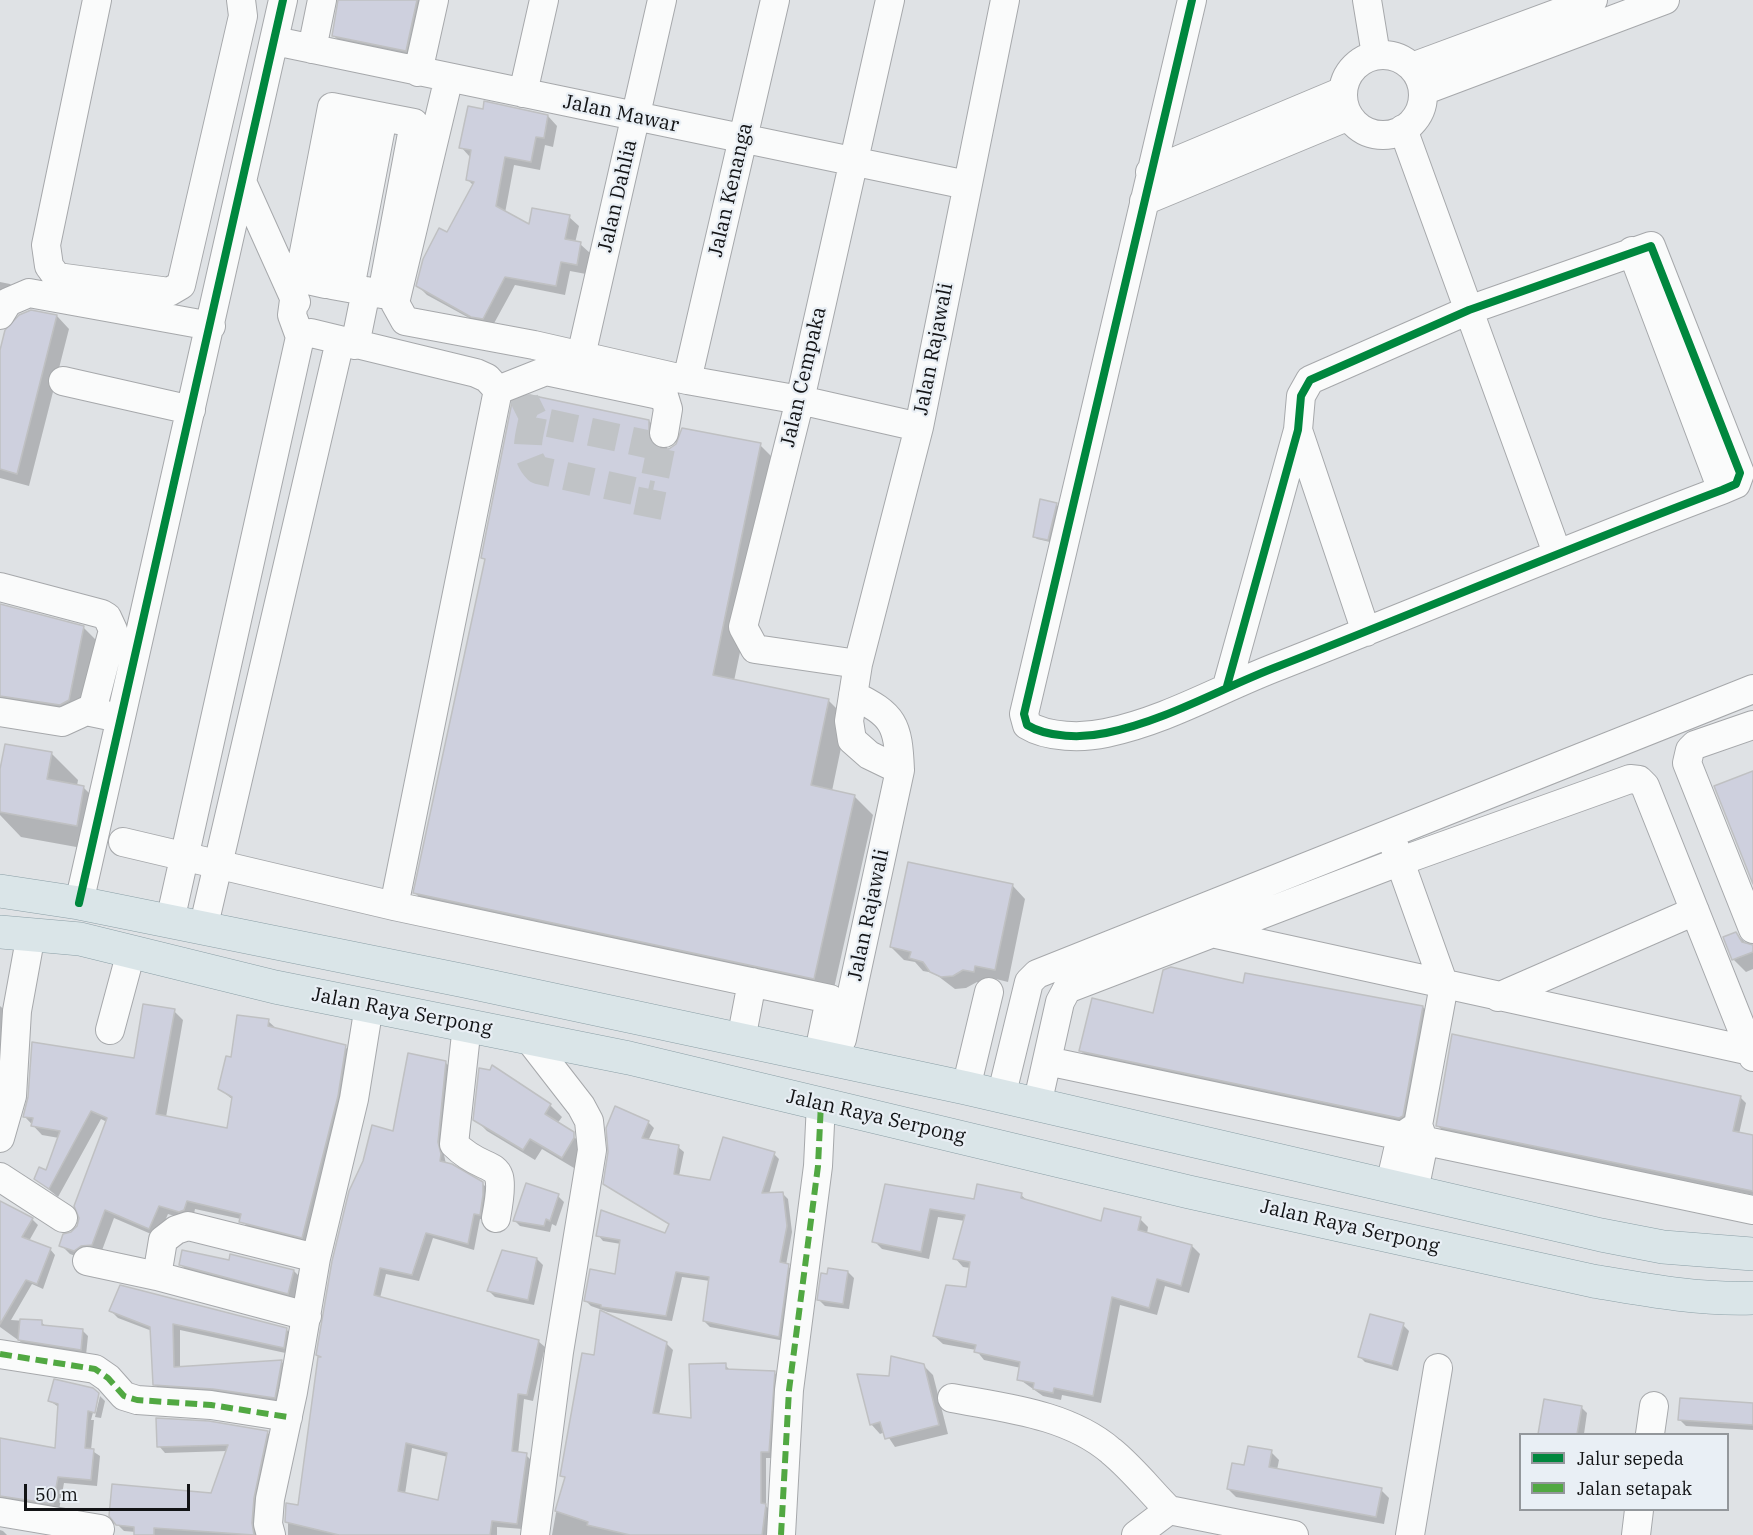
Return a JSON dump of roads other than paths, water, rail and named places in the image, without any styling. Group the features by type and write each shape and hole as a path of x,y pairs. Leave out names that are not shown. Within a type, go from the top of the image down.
{"main road":[{"path":"0,891 79,903 465,981 966,1088 1663,1247 1753,1254"},
{"name":"Jalan Raya Serpong","path":"15,933 80,939 231,977 629,1058 1189,1192 1593,1281 1658,1292 1730,1299 1753,1298"},
{"path":"231,977 241,937"},
{"path":"1260,1206 1272,1157"}],"street":[{"path":"97,0 46,246 50,266 57,277 153,292 169,292 181,285 243,16 242,2"},
{"path":"79,903 283,0"},
{"path":"312,49 322,0"},
{"path":"418,72 434,0"},
{"path":"523,93 544,0"},
{"name":"Jalan Dahlia","path":"581,356 662,0"},
{"name":"Jalan Kenanga","path":"687,380 775,0"},
{"name":"Jalan Cempaka","path":"858,664 755,649 743,627 800,400 890,0"},
{"name":"Jalan Rajawali","path":"900,770 869,755 852,740 849,721 858,664 919,427 1005,0"},
{"path":"1192,0 1150,172 1024,720 1032,729 1060,735 1104,734 1164,717 1227,686 1366,632 1557,553 1722,490 1632,250 1469,310 1310,380 1301,396 1298,430 1227,686"},
{"path":"1367,0 1376,55"},
{"path":"1418,79 1593,0"},
{"path":"1418,79 1665,0"},
{"name":"Jalan Mawar","path":"275,41 967,185"},
{"path":"1376,55 1390,55 1418,79 1422,104 1416,117 1403,129 1383,135 1370,133 1346,104 1346,78 1354,67 1376,55"},
{"path":"449,77 395,303 398,314 405,321 687,380 800,400 919,427"},
{"path":"1150,172 1346,104"},
{"path":"1144,201 1346,104"},
{"path":"332,107 371,115 414,123 382,294 299,279 332,107"},
{"path":"203,928 347,343 353,207 371,115"},
{"path":"1403,129 1557,553"},
{"path":"243,184 294,300 292,315 306,335 476,373 513,389"},
{"path":"314,199 397,215"},
{"path":"0,315 8,302 29,293 211,326"},
{"path":"170,921 306,335"},
{"path":"394,906 513,389 546,371 664,396 668,409 664,432"},
{"path":"63,381 191,410"},
{"path":"1298,430 1366,632"},
{"path":"0,587 108,618 113,630 92,711"},
{"path":"1001,1097 1029,982 1037,974 1388,832 1753,689"},
{"name":"Jalan Rajawali","path":"827,1059 900,770 899,740 891,721 879,707 853,695"},
{"path":"0,712 62,722 86,711 121,719"},
{"path":"1693,713 1704,742"},
{"path":"1753,725 1704,742 1690,750 1687,764 1753,929"},
{"path":"1037,1105 1060,1002 1066,989 1401,861 1630,780 1639,780 1645,786 1752,1054"},
{"path":"1388,832 1401,861 1444,985 1402,1188"},
{"path":"123,842 220,863 394,906 831,999 827,1059"},
{"path":"1498,997 1695,911"},
{"path":"0,1138 12,1096 17,1011 15,933"},
{"path":"1212,933 1752,1054"},
{"path":"110,1030 131,952"},
{"path":"741,1040 752,982"},
{"path":"966,1088 989,992"},
{"path":"271,1535 268,1524 270,1499 288,1417 316,1258 354,1099 369,1005"},
{"path":"466,1025 454,1144 463,1152 496,1168 500,1174 502,1187 496,1218"},
{"path":"530,1039 581,1106 588,1121 592,1150 559,1352 537,1535"},
{"path":"1047,1061 1414,1134 1753,1210"},
{"path":"781,1535 789,1390 818,1166 821,1103"},
{"path":"0,1177 63,1218"},
{"path":"157,1276 163,1240 176,1230 188,1226 316,1258"},
{"path":"87,1261 157,1276 307,1316"},
{"path":"0,1354 95,1369 108,1377 124,1396 137,1400 211,1405 288,1417"},
{"path":"1410,1535 1438,1368"},
{"path":"952,1398 1026,1412 1064,1423 1110,1449 1169,1510 1294,1535"},
{"path":"1650,1433 1654,1406"},
{"path":"1136,1535 1169,1510"},
{"path":"1636,1535 1640,1511"},
{"path":"0,1512 100,1529"}],"tunnel":[{"path":"526,394 525,401 533,417 544,422 661,447"},
{"path":"533,417 528,452 538,470 652,495"},
{"path":"647,517 664,433"}]}
